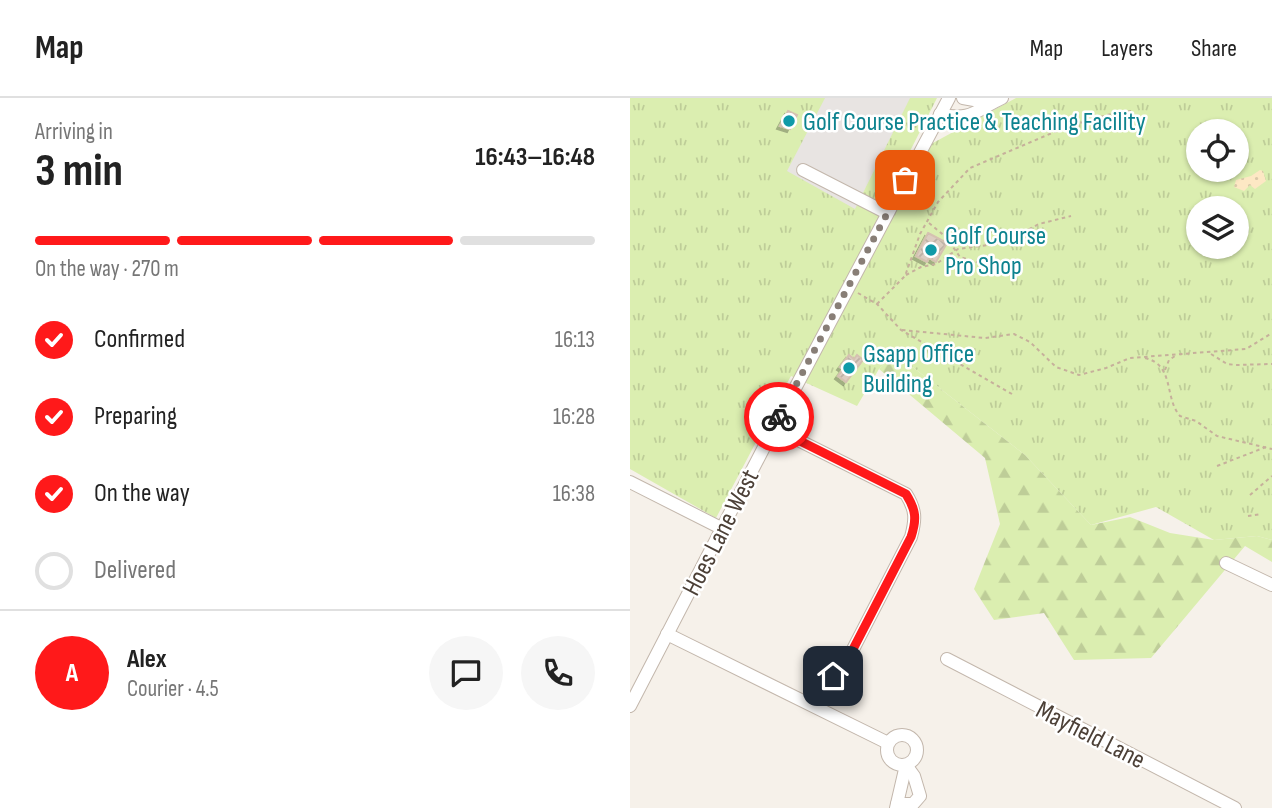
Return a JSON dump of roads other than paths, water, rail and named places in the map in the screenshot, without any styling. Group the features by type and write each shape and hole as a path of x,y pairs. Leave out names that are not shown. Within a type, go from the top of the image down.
{"street":[{"name":"Hoes Lane West","path":"630,706 634,690 667,634 949,98"},
{"path":"963,98 996,101"},
{"path":"940,114 954,118 971,116 996,101"},
{"path":"803,170 887,213"},
{"path":"774,428 906,494 913,505 916,521 911,537 849,657 833,676"},
{"path":"630,482 721,528"},
{"path":"1226,563 1272,585"},
{"path":"667,634 888,743"},
{"name":"Mayfield Lane","path":"947,659 1235,808"},
{"path":"906,765 897,806 913,804 920,796 914,776 906,765 892,761 887,751 888,743 899,734 914,739 918,750 913,761 906,765"}],"place":[{"name":"Golf Course Practice & Teaching Facility","path":"789,121"},
{"name":"Golf Course Pro Shop","path":"931,250"},
{"name":"Gsapp Office Building","path":"849,368"}]}
